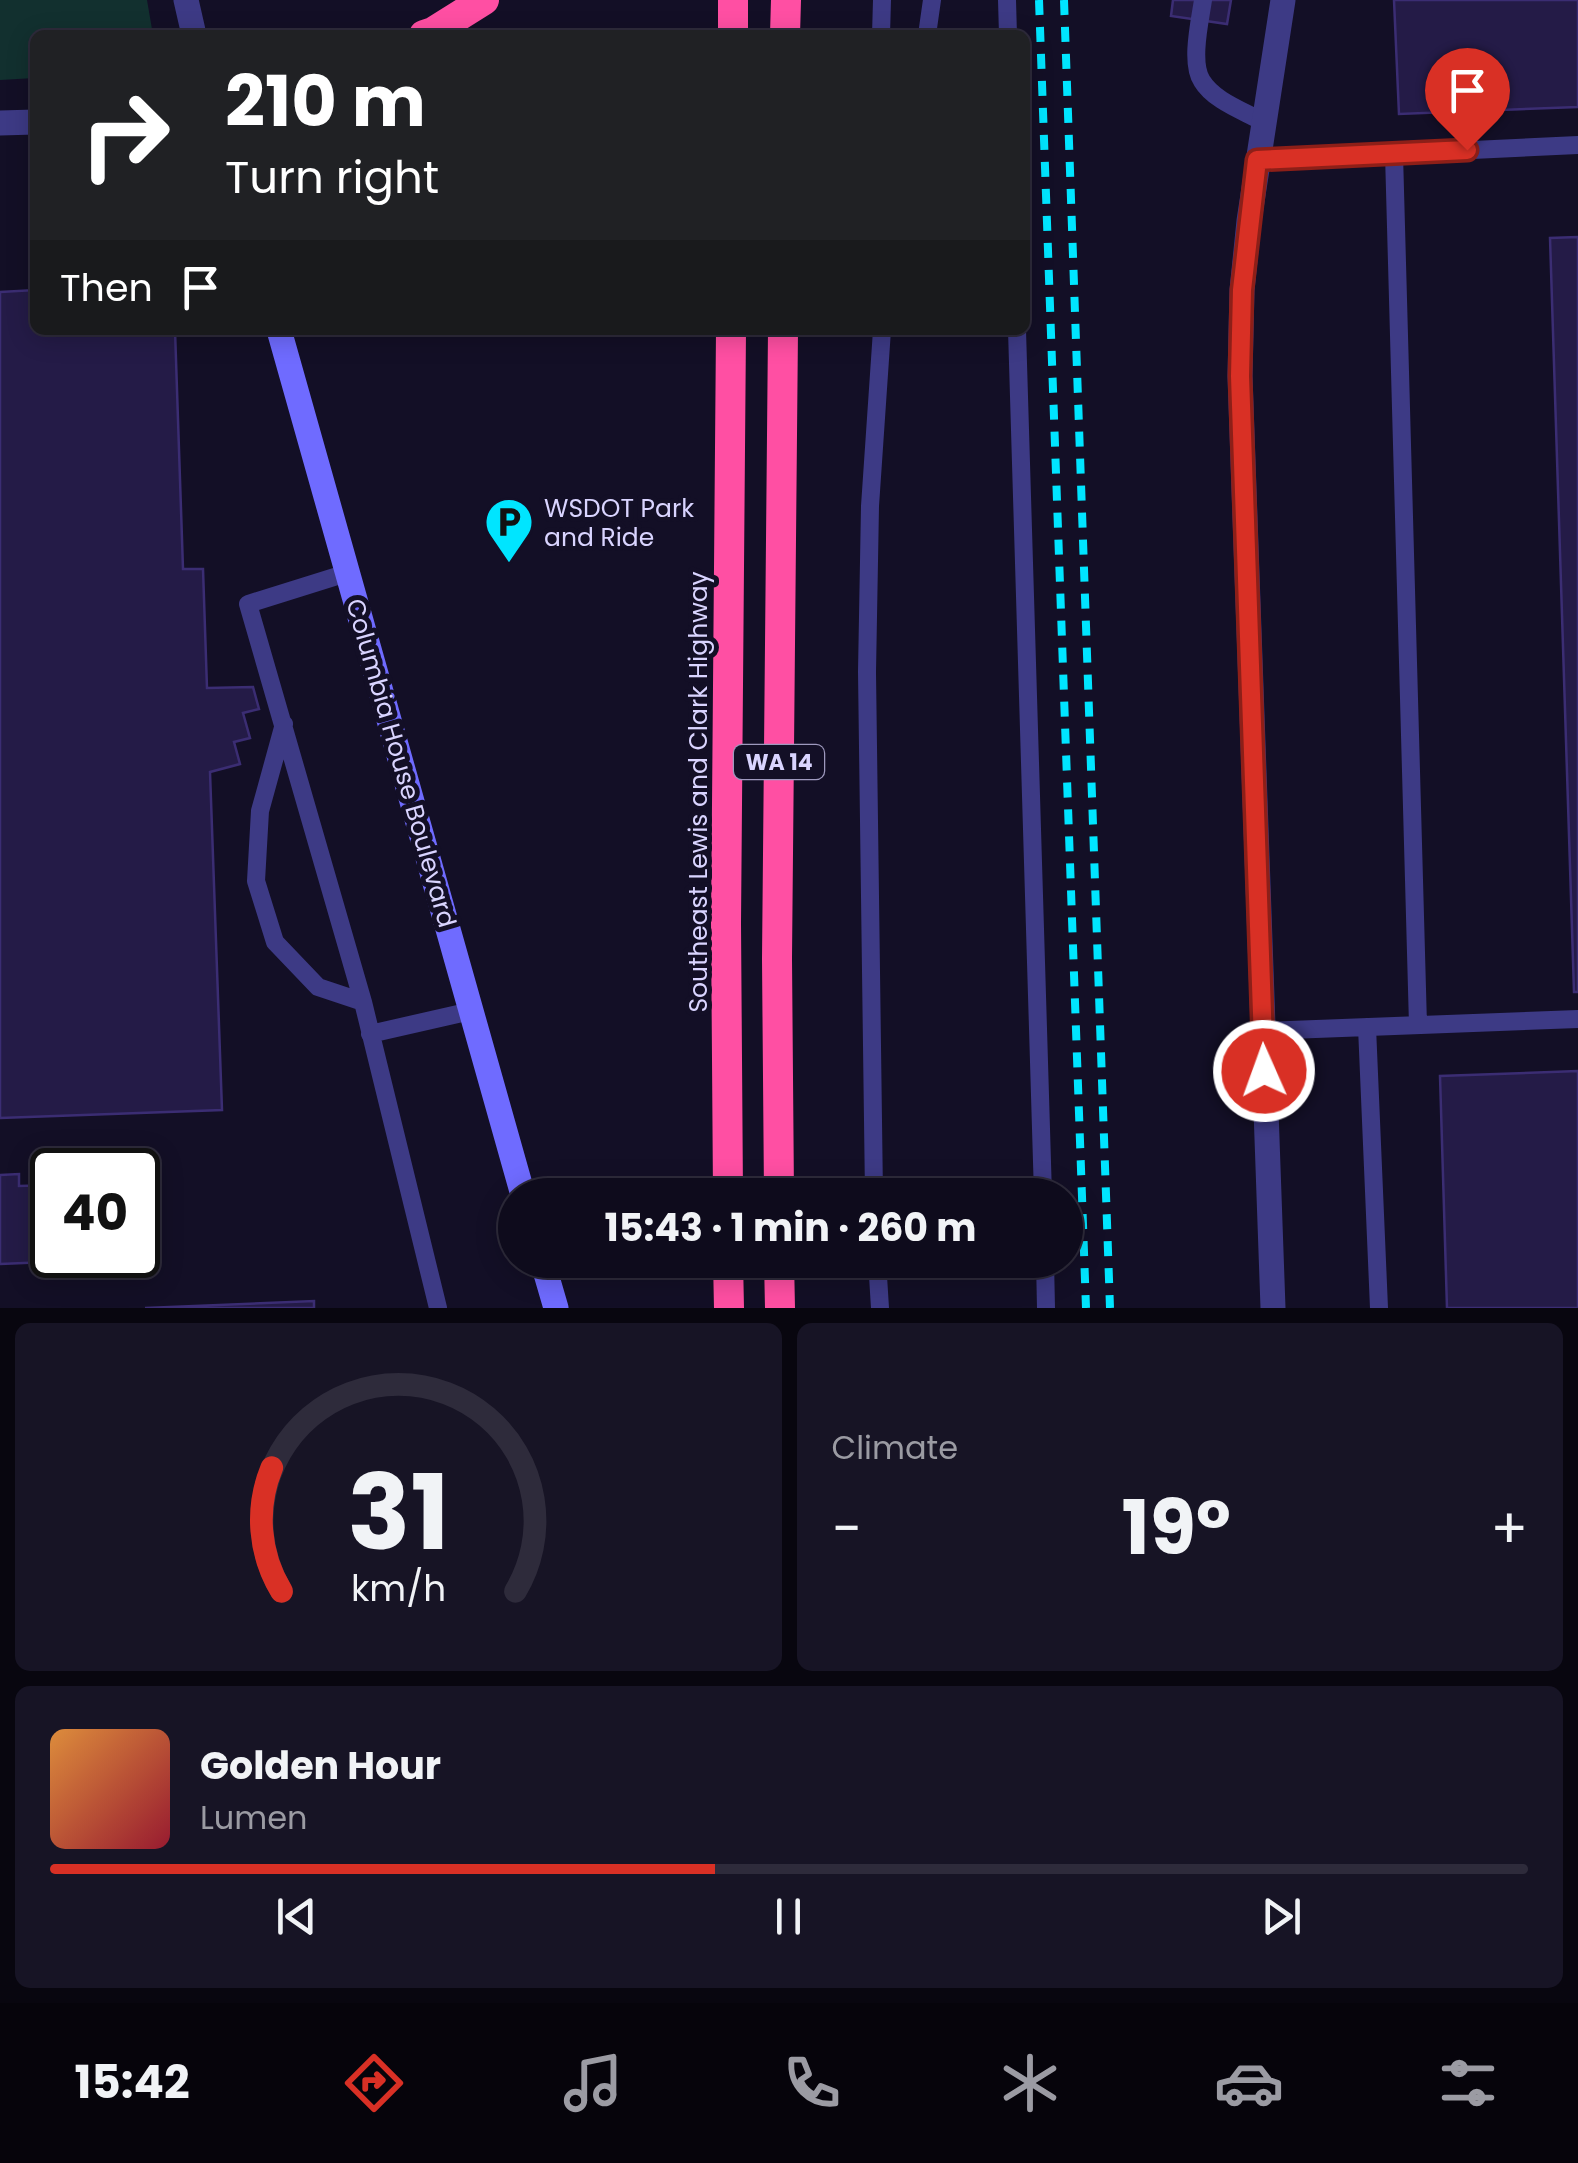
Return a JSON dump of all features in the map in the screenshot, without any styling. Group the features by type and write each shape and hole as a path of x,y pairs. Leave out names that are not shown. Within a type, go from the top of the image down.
{"highway":[{"path":"435,30 484,0"},
{"path":"733,0 733,30"},
{"path":"785,30 786,0"},
{"name":"Southeast Lewis and Clark Highway","path":"728,1178 731,335"},
{"name":"WA 14","path":"778,1178 783,335"},
{"path":"728,1278 729,1308"},
{"path":"779,1278 780,1308"}],"main road":[{"name":"Columbia House Boulevard","path":"280,335 518,1178"},
{"path":"547,1278 556,1308"}],"street":[{"path":"186,0 193,30"},
{"path":"1273,1308 1240,376 1242,290 1282,0"},
{"path":"0,124 30,122"}],"lane":[{"path":"881,30 882,0"},
{"path":"929,30 932,0"},
{"path":"1007,0 1008,30"},
{"path":"1202,0 1197,50 1200,80 1222,100 1264,122"},
{"path":"1257,160 1578,145"},
{"path":"1394,154 1418,1025"},
{"path":"874,1178 867,672 870,506 882,335"},
{"path":"1017,335 1042,1178"},
{"path":"347,573 248,604 364,1002 438,1308"},
{"path":"284,723 260,811 256,881 275,942 318,987 364,1002"},
{"path":"370,1034 471,1012"},
{"path":"1263,1032 1578,1019"},
{"path":"1367,1027 1380,1308"},
{"path":"879,1278 880,1308"},
{"path":"1045,1278 1046,1308"}],"green space":[{"path":"0,0 147,0 152,30 30,30 30,78 0,80"}],"building":[{"path":"1173,0 1231,0 1227,24 1171,16"},
{"path":"1394,0 1578,0 1578,107 1399,114"},
{"path":"1578,237 1578,992 1574,992 1550,238"},
{"path":"30,290 30,335 175,335 183,569 203,569 207,688 253,687 259,709 243,713 250,738 234,742 240,764 210,772 222,1110 0,1118 0,292"},
{"path":"1578,1071 1578,1308 1447,1308 1440,1076"},
{"path":"19,1174 19,1186 30,1186 30,1263 0,1264 0,1175"},
{"path":"314,1301 314,1308 145,1308"}],"railway":[{"path":"1039,0 1086,1308"},
{"path":"1064,0 1110,1308"}],"place":[{"name":"WSDOT Park and Ride","path":"509,564"}],"route":[{"path":"1264,1071 1240,376 1242,290 1257,160 1467,150"}]}
